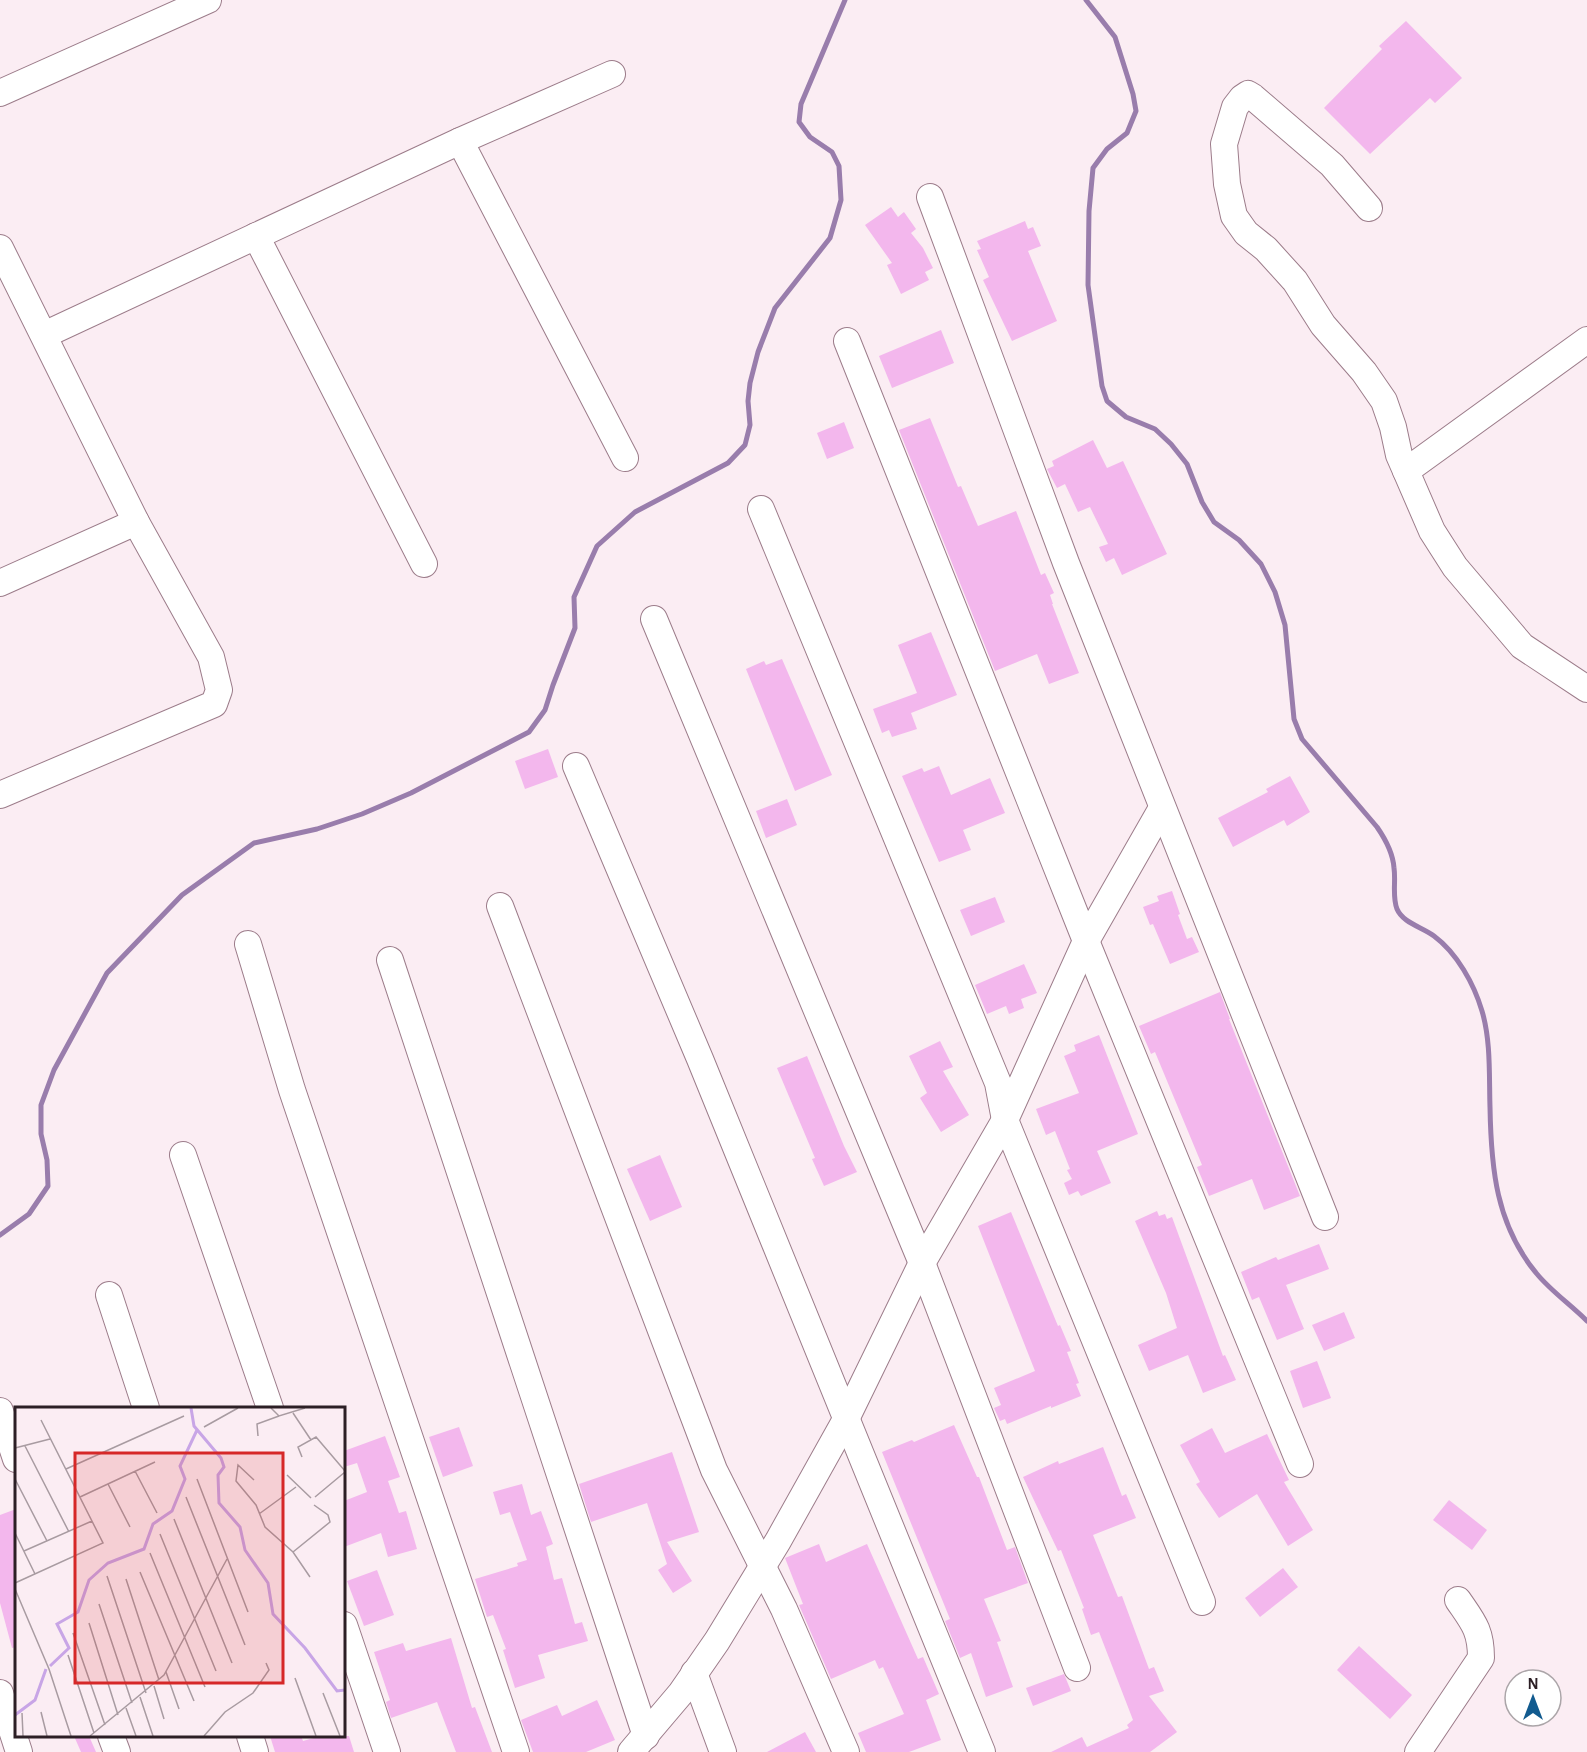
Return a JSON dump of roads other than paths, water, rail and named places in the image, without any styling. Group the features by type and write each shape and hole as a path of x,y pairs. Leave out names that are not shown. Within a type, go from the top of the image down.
{"street":[{"path":"0,93 208,0"},
{"path":"44,335 460,141 612,74"},
{"path":"1369,208 1332,165 1253,97 1248,94 1234,107 1224,144 1227,184 1234,216 1246,232 1266,249 1295,282 1323,325 1364,372 1384,401 1394,427 1399,455 1432,531 1455,567 1522,646 1587,689"},
{"path":"460,141 625,458"},
{"path":"930,197 1066,563 1325,1217"},
{"path":"256,236 424,564"},
{"path":"0,248 136,522 211,657 219,690 214,704 0,795"},
{"path":"1406,471 1587,340"},
{"path":"847,341 1086,941 1300,1464"},
{"path":"761,509 998,1083 1005,1120 1203,1602"},
{"path":"0,583 136,522"},
{"path":"654,619 922,1263 1077,1668"},
{"path":"576,766 700,1059 981,1752"},
{"path":"638,1744 681,1694 762,1568 845,1421 922,1263 1005,1120 1086,941 1162,808"},
{"path":"500,906 714,1470 784,1609 846,1752"},
{"path":"248,944 292,1090 516,1752"},
{"path":"390,960 638,1744"},
{"path":"183,1155 270,1407"},
{"path":"109,1295 146,1407"},
{"path":"0,1411 15,1456"},
{"path":"1418,1752 1481,1658 1481,1644 1477,1629 1458,1600"},
{"path":"345,1629 387,1752"},
{"path":"694,1673 723,1752"},
{"path":"0,1693 19,1752"},
{"path":"111,1737 117,1752"},
{"path":"250,1737 255,1752"}],"waterway":[{"path":"0,1235 29,1214 48,1186 47,1160 41,1134 41,1105 54,1070 107,973 182,895 254,843 317,829 362,814 411,793 529,732 545,710 575,628 574,597 597,546 635,512 728,463 745,445 750,425 748,401 750,383 758,352 775,308 830,238 841,200 839,166 832,152 810,137 799,122 801,104 845,0"},
{"path":"1086,0 1115,37 1136,111 1127,133 1107,149 1093,168 1089,211 1088,285 1102,386 1107,401 1126,417 1155,429 1171,444 1187,464 1202,502 1214,522 1239,540 1261,564 1275,592 1285,625 1294,719 1302,739 1383,837 1391,852 1395,899 1400,914 1434,936 1450,951 1464,970 1479,1001 1488,1046 1494,1174 1504,1216 1523,1255 1537,1274 1587,1321"}]}
